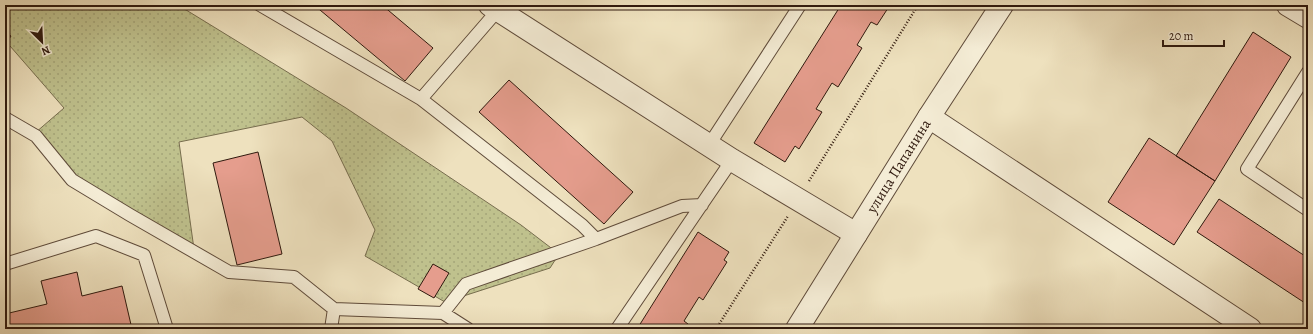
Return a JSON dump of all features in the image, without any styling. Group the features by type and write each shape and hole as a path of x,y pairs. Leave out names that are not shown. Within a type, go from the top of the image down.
{"street":[{"name":"улица Папанина","path":"797,329 929,117 1002,5"},
{"path":"1288,5 1308,17"},
{"path":"494,7 732,160 856,234"},
{"path":"929,117 1250,329"}],"lane":[{"path":"260,5 421,99 582,225 596,239"},
{"path":"709,145 800,5"},
{"path":"421,99 494,7"},
{"path":"1308,72 1246,169 1308,210"},
{"path":"5,118 36,136 72,180 229,272 294,277 334,309 443,313 468,329"},
{"path":"617,329 732,160"},
{"path":"443,313 466,284 596,239 682,206 702,205"},
{"path":"5,264 96,236 144,255 167,329"},
{"path":"331,329 334,309"}],"path":[{"path":"716,329 918,5"}],"green space":[{"path":"5,5 178,5 346,108 521,225 559,254 550,268 445,302 365,256 375,230 332,141 302,117 179,142 194,249 72,180 35,133 64,108 10,46 5,43"}],"building":[{"path":"314,5 382,5 433,48 405,81"},
{"path":"841,5 890,5 877,25 871,22 857,45 862,48 838,87 832,83 816,109 822,112 799,149 795,146 785,162 754,143"},
{"path":"5,32 11,36 5,45"},
{"path":"1253,32 1291,57 1215,181 1176,156"},
{"path":"509,80 633,192 604,224 479,112"},
{"path":"1149,138 1215,181 1174,245 1108,202"},
{"path":"258,152 282,254 237,265 213,163"},
{"path":"1219,199 1308,258 1308,305 1197,232"},
{"path":"698,232 729,252 724,260 727,262 703,300 699,297 684,321 688,324 685,329 637,329"},
{"path":"433,264 449,273 434,298 418,289"},
{"path":"77,272 82,296 122,286 132,329 7,329 5,314 47,304 41,281"}]}
